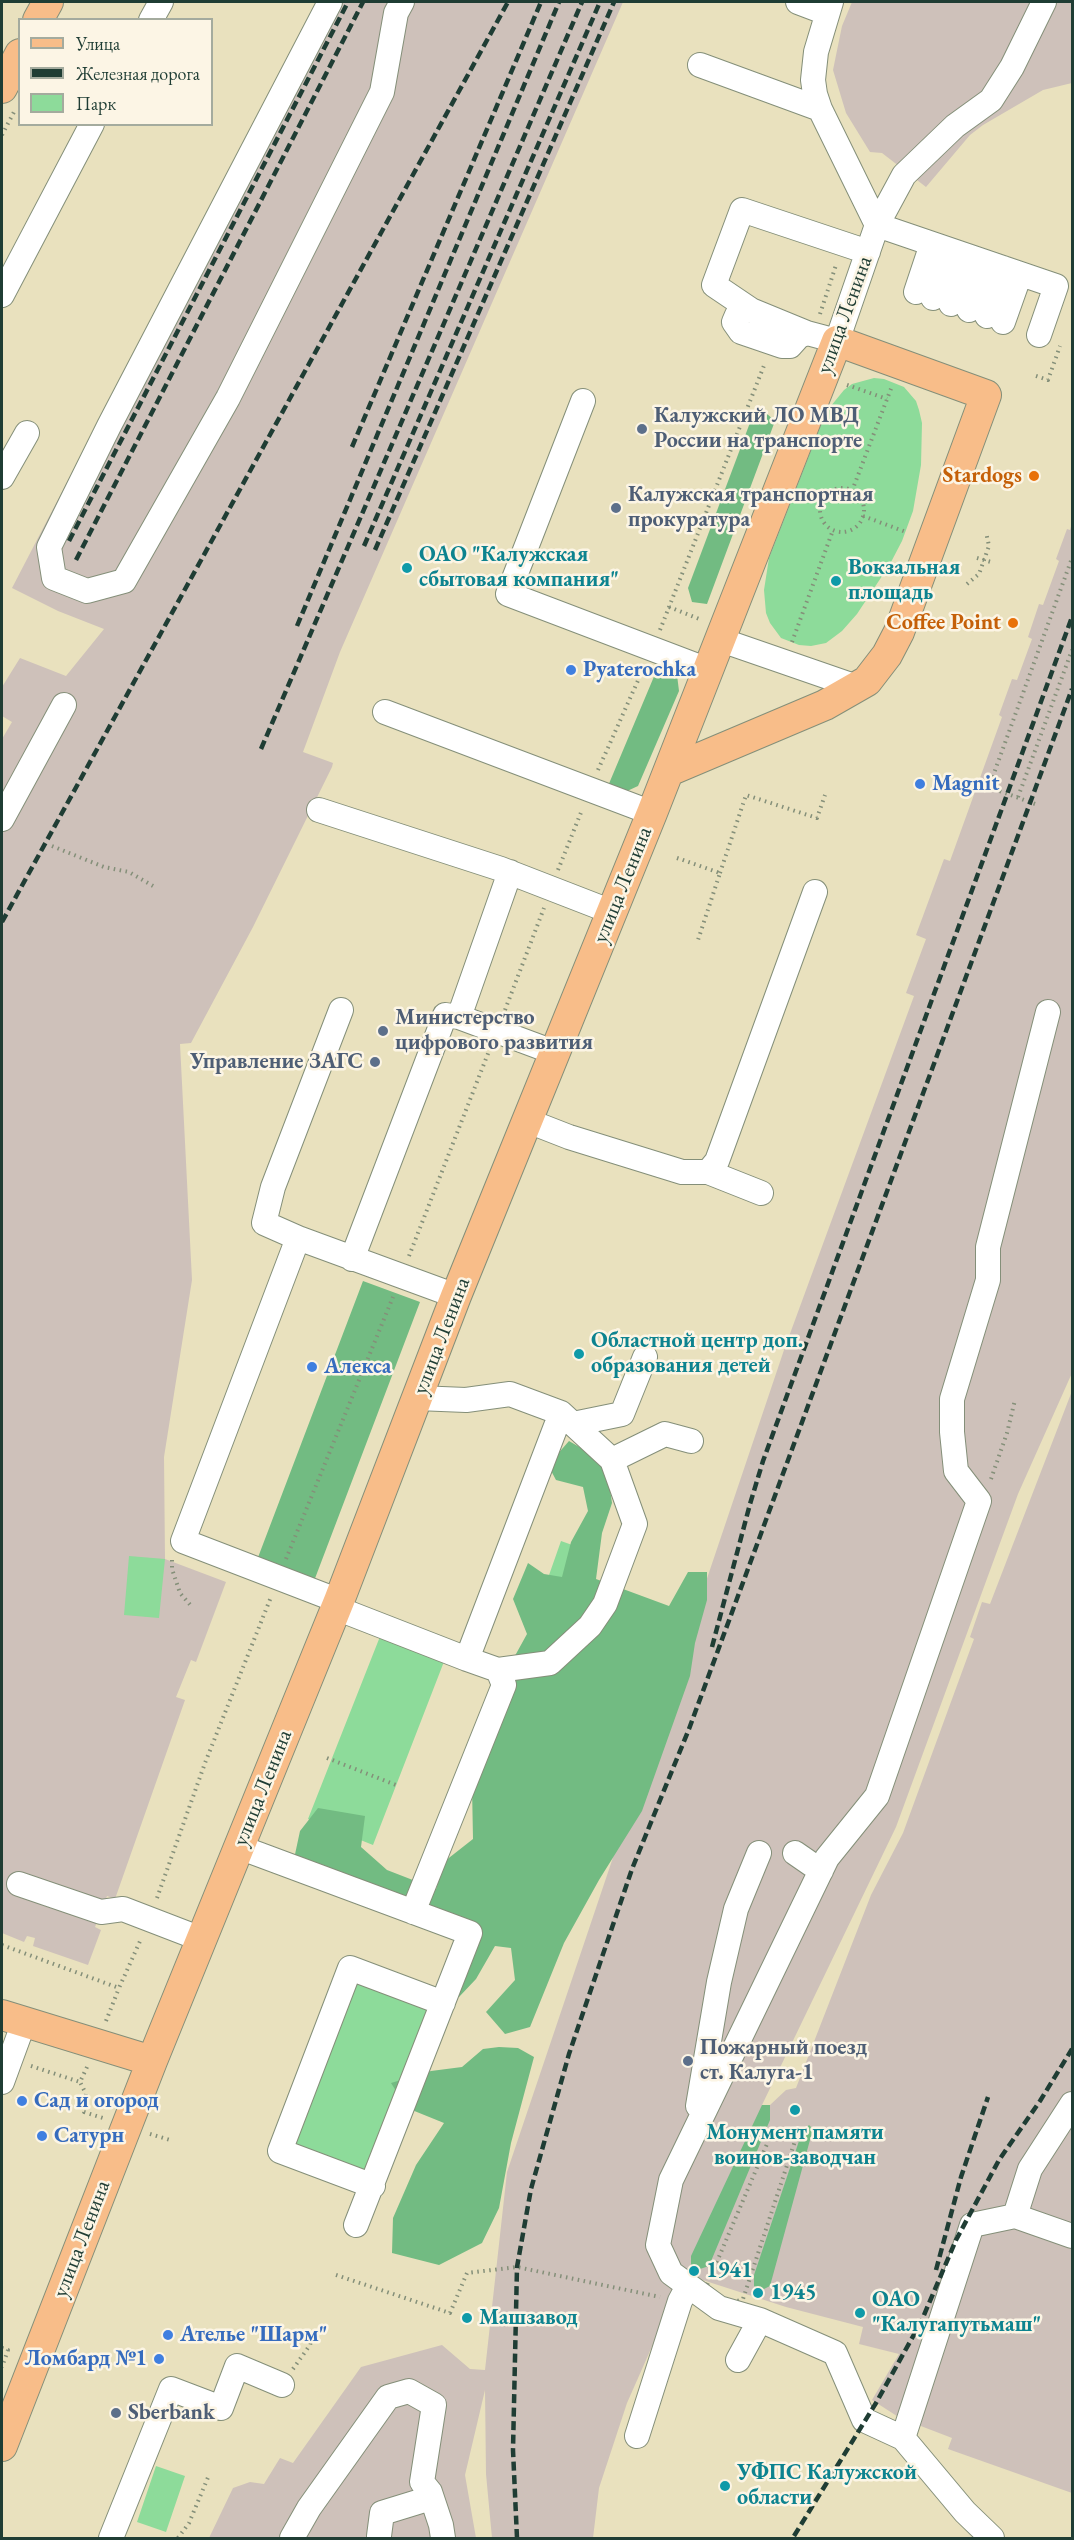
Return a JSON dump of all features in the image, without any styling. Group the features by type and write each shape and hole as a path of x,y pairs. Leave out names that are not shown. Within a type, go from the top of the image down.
{"main road":[{"path":"39,18 48,2"},
{"path":"2,88 18,58"},
{"path":"669,771 825,705 867,681 879,667 899,632 986,395 837,341"},
{"name":"улица Ленина","path":"2,2442 152,2061 338,1604 456,1296 669,771 708,670 715,631 837,341"},
{"path":"13,2018 152,2061"}],"street":[{"path":"152,18 161,2"},
{"path":"330,2 109,426 49,547 54,578 87,591 124,581 228,398 382,92 396,13 402,2"},
{"path":"798,2 829,7 820,33 813,80 820,109 877,225 1056,286 978,313"},
{"name":"улица Ленина","path":"837,341 877,225 904,175 955,126 991,100 1012,67 1044,2"},
{"path":"700,65 820,109"},
{"path":"2,295 91,126"},
{"path":"837,341 807,333 799,336 790,346 782,346 741,332 734,322 737,315 743,310 751,310 714,285 742,210 868,252"},
{"path":"978,313 986,262"},
{"path":"978,313 986,262"},
{"path":"978,313 986,262"},
{"path":"583,401 508,594 708,670"},
{"path":"2,477 27,433"},
{"path":"715,631 856,687"},
{"path":"2,819 64,705"},
{"path":"385,712 652,813"},
{"path":"319,810 510,872 612,912"},
{"path":"459,1017 510,872"},
{"path":"708,1172 717,1161 815,892"},
{"path":"341,1010 273,1187 264,1223 352,1259 456,1296"},
{"path":"992,2538 965,2512 903,2438 864,2420 835,2353 760,2320 718,2308 684,2293 671,2273 658,2245 671,2180 821,1870 827,1858 877,1796 979,1501 956,1471 952,1432 952,1399 988,1280 988,1247 1048,1012"},
{"path":"352,1259 441,1020 445,1015 459,1017 556,1053"},
{"path":"528,1120 569,1137 682,1172 708,1172 761,1193"},
{"path":"298,1238 183,1541 279,1578 498,1671 550,1663 590,1626 605,1604 635,1524 612,1460 567,1419 510,1394 466,1400 417,1398"},
{"path":"567,1419 622,1414 645,1357"},
{"path":"467,1659 567,1419"},
{"path":"612,1460 666,1434 691,1441"},
{"path":"413,1912 504,1685 498,1671"},
{"path":"239,1847 470,1933 356,2225"},
{"path":"694,2132 719,1982 731,1930 736,1909 759,1853"},
{"path":"795,1853 821,1870"},
{"path":"19,1884 101,1912 123,1910 201,1939"},
{"path":"373,2186 280,2151 288,2129 350,1968 443,2003"},
{"path":"2,2082 10,2059 13,2018"},
{"path":"1015,2216 1030,2169 1072,2104"},
{"path":"903,2438 972,2225 1015,2216 1072,2236"},
{"path":"637,2436 684,2293"},
{"path":"738,2360 760,2320"},
{"path":"111,2538 171,2389 220,2408 237,2366 282,2385"},
{"path":"292,2538 309,2508 388,2397 408,2391 434,2405 422,2482 430,2492 443,2538"},
{"path":"378,2538 382,2513 421,2501 430,2492"}],"path":[{"path":"2,135 18,105"},
{"path":"2,1945 119,1988 150,1920 205,1763 401,1277 590,789 652,650 768,356"},
{"path":"851,491 893,382"},
{"path":"846,385 887,399"},
{"path":"843,488 851,491 862,503 863,516 851,530 842,532 833,530 825,525 821,517 822,500 835,489 843,488"},
{"path":"863,516 906,532"},
{"path":"789,652 833,530"},
{"path":"967,584 979,574 989,546 986,532"},
{"path":"976,558 991,562"},
{"path":"1035,804 989,787 1072,558"},
{"path":"669,607 715,631"},
{"path":"1018,797 1072,650"},
{"path":"698,940 746,795 817,818 825,795"},
{"path":"52,846 104,867 129,872 153,886"},
{"path":"677,858 720,873"},
{"path":"979,1501 994,1473 1015,1400"},
{"path":"183,1541 172,1557 172,1569 180,1593 192,1607"},
{"path":"327,1758 396,1785"},
{"path":"10,2059 81,2082"},
{"path":"336,2275 450,2313 467,2273 517,2267 684,2293 718,2308 743,2299 796,2138 773,2130 707,2285 718,2308"},
{"path":"282,2385 310,2345 315,2328"},
{"path":"2,2348 8,2350 2,2367"},
{"path":"178,2538 189,2523 209,2475"}],"shaded area":[{"path":"316,2 623,2 340,652 303,752 333,763 332,767 253,927 191,1043 180,1044 192,1280 164,1457 165,1559 226,1582 196,1662 191,1660 176,1697 185,1700 115,1899 107,1896 95,1927 101,1930 88,1965 33,1946 35,1938 27,1936 24,1942 2,1933 2,739 12,722 2,716 2,687 20,658 66,676 104,629 58,611 12,588"},
{"path":"852,2 1072,2 1072,83 1043,90 983,125 970,135 926,187 882,153 870,152 846,113 833,70 842,26"},
{"path":"1072,523 1072,1373 1018,1494 896,1827 762,2105 770,2105 786,2090 796,2088 871,1895 903,1833 974,1639 970,1637 982,1602 990,1604 1072,1391 1072,2493 948,2449 952,2438 900,2418 872,2400 899,2354 859,2344 863,2327 786,2307 684,2274 627,2403 599,2488 593,2538 492,2538 486,2474 485,2390 465,2475 476,2538 209,2538 233,2488 250,2482 264,2484 280,2458 293,2463 361,2367 442,2345 470,2369 485,2370 507,2172 784,1350 914,996 906,993 926,939 916,935 944,859 950,861 1002,717 999,715 1012,679 1017,680 1032,639 1028,637 1039,604 1043,605 1059,561 1056,559 1067,529 1070,530"}],"green space":[{"path":"874,378 884,379 904,387 916,401 919,410 922,423 921,465 913,511 902,541 890,564 857,614 842,631 826,643 811,646 799,645 781,638 766,613 764,590 769,558 826,412 852,384"},
{"path":"766,413 775,421 707,604 692,602 688,588 751,420"},
{"path":"658,667 677,675 679,691 638,786 625,792 608,786"},
{"path":"363,1281 420,1302 314,1581 257,1560"},
{"path":"569,1441 593,1455 608,1475 612,1503 602,1533 596,1579 669,1606 688,1572 707,1572 707,1600 695,1643 690,1676 642,1811 599,1880 564,1943 530,2027 505,2034 486,2012 515,1980 511,1948 495,1946 476,1979 459,1997 455,1981 474,1941 294,1859 300,1831 318,1808 365,1816 361,1847 387,1870 436,1889 445,1861 473,1839 472,1786 506,1672 527,1634 513,1599 528,1563 544,1574 562,1577 571,1542 588,1511 583,1487 556,1480 548,1465"},
{"path":"561,1541 589,1551 570,1605 542,1595"},
{"path":"129,1556 165,1559 159,1618 124,1615"},
{"path":"381,1634 445,1659 373,1845 308,1819"},
{"path":"356,1982 428,2009 367,2171 295,2144"},
{"path":"518,2048 534,2057 511,2143 499,2208 482,2243 439,2265 392,2253 393,2218 416,2165 444,2123 407,2108 391,2083 431,2071 462,2067 483,2049"},
{"path":"762,2105 770,2105 770,2120 709,2266 700,2269 691,2266 691,2256"},
{"path":"809,2125 813,2129 770,2286 762,2290 754,2286 754,2275 802,2132"},
{"path":"156,2466 185,2476 166,2532 137,2522"}],"railway":[{"path":"69,541 348,2"},
{"path":"76,560 363,2"},
{"path":"2,922 508,2"},
{"path":"352,447 541,2"},
{"path":"297,626 559,2"},
{"path":"261,749 582,2"},
{"path":"364,546 600,2"},
{"path":"375,550 614,2"},
{"path":"712,1647 763,1461 1072,617"},
{"path":"517,2538 513,2450 517,2267 531,2189 569,2054 632,1869 689,1729 1072,689"},
{"path":"794,2536 876,2403 921,2322 956,2240 999,2160 1040,2101 1072,2049"},
{"path":"936,2270 961,2177 988,2097"}],"place":[{"name":"Калужский ЛО МВД России на транспорте","path":"642,429"},
{"name":"Stardogs","path":"1034,476"},
{"name":"Калужская транспортная прокуратура","path":"616,508"},
{"name":"ОАО \"Калужская сбытовая компания\"","path":"407,568"},
{"name":"Вокзальная площадь","path":"836,581"},
{"name":"Coffee Point","path":"1013,623"},
{"name":"Pyaterochka","path":"571,670"},
{"name":"Magnit","path":"920,784"},
{"name":"Министерство цифрового развития","path":"383,1031"},
{"name":"Управление ЗАГС","path":"375,1062"},
{"name":"Областной центр доп. образования детей","path":"579,1354"},
{"name":"Алекса","path":"312,1367"},
{"name":"Пожарный поезд ст. Калуга-1","path":"688,2061"},
{"name":"Сад и огород","path":"22,2101"},
{"name":"Монумент памяти воинов-заводчан","path":"795,2110"},
{"name":"Сатурн","path":"42,2136"},
{"name":"1941","path":"694,2271"},
{"name":"1945","path":"758,2293"},
{"name":"ОАО \"Калугапутьмаш\"","path":"860,2313"},
{"name":"Машзавод","path":"467,2318"},
{"name":"Ателье \"Шарм\"","path":"168,2335"},
{"name":"Ломбард №1","path":"159,2359"},
{"name":"Sberbank","path":"116,2413"},
{"name":"УФПС Калужской области","path":"725,2486"}]}
